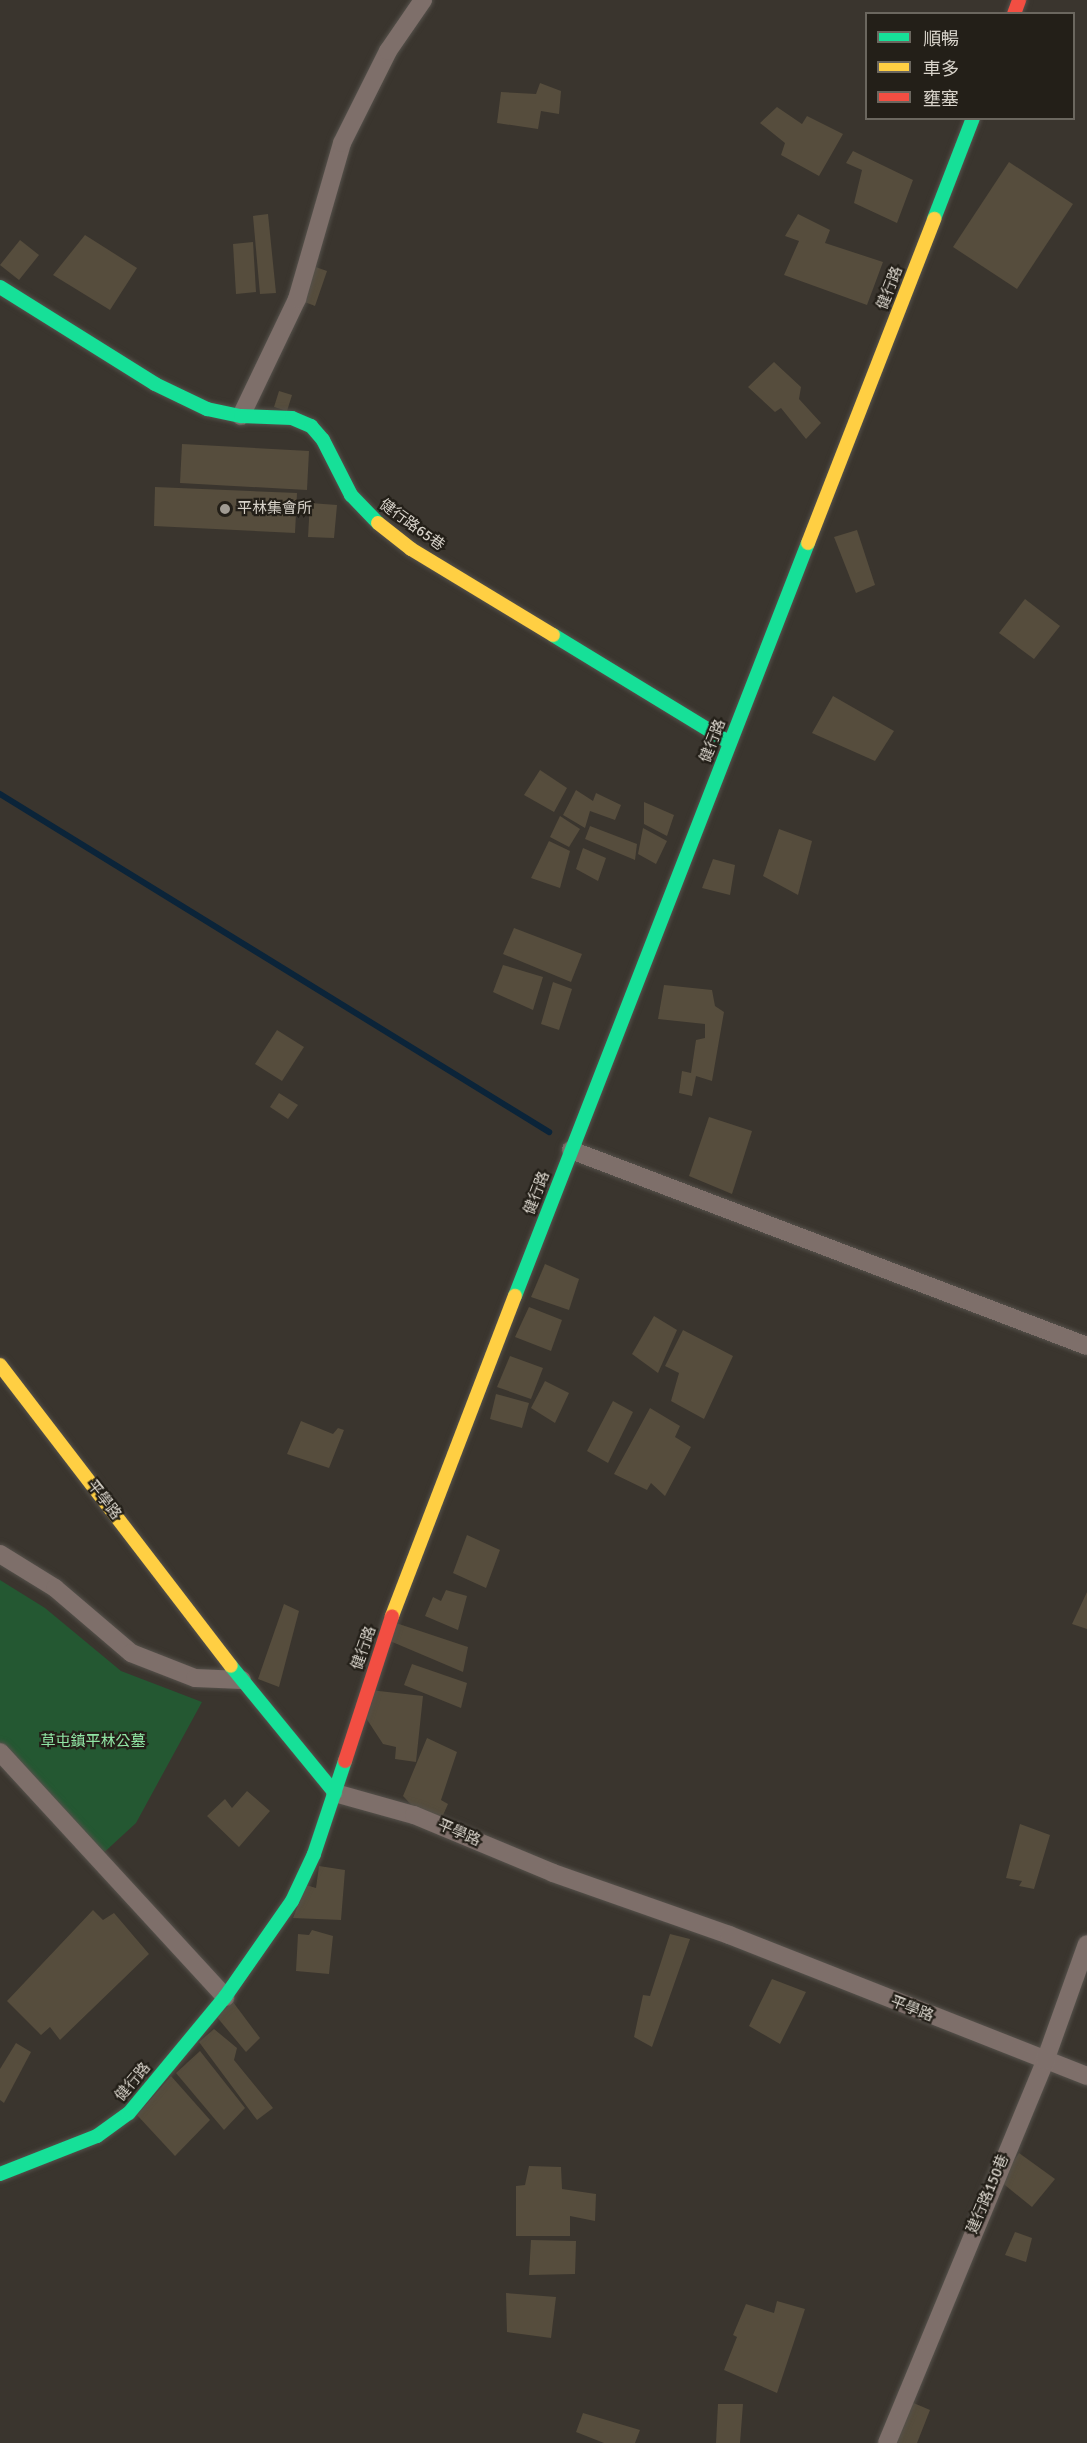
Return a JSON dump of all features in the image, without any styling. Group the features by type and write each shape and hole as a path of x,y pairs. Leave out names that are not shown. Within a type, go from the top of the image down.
{"street":[{"path":"241,416 306,274 342,143 388,51 423,0"},
{"name":"健行路","path":"0,2175 96,2136 129,2113 225,1997 292,1901 314,1854 401,1589 972,120"},
{"name":"健行路65巷","path":"0,287 155,384 207,409 241,416 291,418 311,426 323,440 351,495 380,525 421,555 730,742"},
{"path":"571,1149 1087,1346"},
{"name":"平學路","path":"0,1365 242,1680 335,1793 414,1815 553,1873 729,1935 1087,2076"},
{"path":"0,1554 56,1588 131,1653 195,1678 242,1680"},
{"path":"0,1752 225,1997"},
{"name":"建行路150巷","path":"887,2443 1045,2061 1087,1944"}],"green space":[{"name":"草屯鎮平林公墓","path":"0,1580 45,1608 121,1671 202,1702 136,1823 98,1858 0,1755"}],"building":[{"path":"540,83 561,91 559,114 541,111 538,129 497,123 501,92 536,94"},
{"path":"777,107 802,124 807,116 843,134 819,176 781,155 785,143 760,123"},
{"path":"853,151 913,180 897,223 854,203 862,170 846,163"},
{"path":"1009,162 1073,204 1017,289 953,247"},
{"path":"268,214 276,293 260,294 253,216"},
{"path":"798,214 830,230 825,243 883,262 867,305 784,275 799,241 785,236"},
{"path":"85,235 137,268 110,310 53,275"},
{"path":"20,240 39,255 19,280 0,265"},
{"path":"253,242 256,292 236,294 233,244"},
{"path":"310,265 327,271 315,306 297,299"},
{"path":"774,362 801,387 799,399 821,423 806,439 781,408 775,412 748,387"},
{"path":"279,391 292,395 287,411 274,407"},
{"path":"182,444 309,451 307,490 180,483"},
{"name":"平林集會所","path":"155,487 297,493 295,533 154,526"},
{"path":"310,503 337,505 334,538 308,537"},
{"path":"857,530 875,585 856,593 834,537"},
{"path":"1025,599 1060,626 1034,659 999,633"},
{"path":"833,696 894,731 875,761 812,733"},
{"path":"540,770 567,788 554,812 524,795"},
{"path":"576,790 593,801 596,793 621,805 615,820 590,811 585,828 563,815"},
{"path":"644,802 674,815 667,836 644,824"},
{"path":"560,816 580,829 569,847 550,837"},
{"path":"590,826 637,844 635,860 585,839"},
{"path":"643,828 667,841 656,864 638,854"},
{"path":"779,829 812,841 798,895 763,876"},
{"path":"549,841 570,851 560,888 531,878"},
{"path":"583,848 606,858 598,881 576,869"},
{"path":"713,859 735,865 730,895 702,888"},
{"path":"514,928 582,954 571,982 503,954"},
{"path":"503,965 543,977 533,1010 493,992"},
{"path":"553,982 572,989 559,1030 541,1024"},
{"path":"664,985 712,990 715,1006 724,1012 712,1081 696,1076 692,1096 679,1093 682,1071 691,1073 696,1040 705,1038 705,1024 658,1019"},
{"path":"277,1030 304,1047 282,1081 255,1064"},
{"path":"279,1093 298,1105 288,1119 270,1107"},
{"path":"709,1117 752,1131 732,1194 689,1176"},
{"path":"545,1264 579,1279 569,1310 531,1297"},
{"path":"529,1307 562,1320 551,1351 515,1337"},
{"path":"654,1316 677,1330 658,1373 632,1354"},
{"path":"683,1330 733,1356 704,1419 671,1401 679,1373 665,1366"},
{"path":"510,1356 543,1368 531,1399 497,1387"},
{"path":"545,1381 569,1393 555,1423 531,1408"},
{"path":"496,1394 529,1403 522,1428 490,1419"},
{"path":"613,1401 633,1412 608,1463 587,1451"},
{"path":"650,1408 680,1426 675,1437 691,1447 665,1496 651,1483 647,1490 614,1474"},
{"path":"301,1421 333,1434 338,1428 344,1430 329,1468 287,1454"},
{"path":"467,1535 500,1550 486,1588 453,1573"},
{"path":"446,1590 467,1596 458,1630 425,1616 433,1597 441,1601"},
{"path":"1087,1592 1087,1629 1072,1624"},
{"path":"284,1604 299,1611 279,1687 258,1679"},
{"path":"396,1623 468,1647 463,1672 390,1641"},
{"path":"412,1664 467,1683 461,1708 404,1685"},
{"path":"370,1690 423,1696 416,1762 395,1759 396,1747 383,1744 366,1718"},
{"path":"427,1738 457,1752 441,1800 448,1804 440,1822 419,1813 403,1796"},
{"path":"247,1791 270,1811 239,1847 207,1816 225,1799 232,1808"},
{"path":"1020,1824 1050,1835 1034,1889 1019,1886 1022,1881 1006,1878"},
{"path":"319,1866 345,1870 341,1920 293,1918 306,1885 316,1888"},
{"path":"93,1910 103,1920 114,1913 149,1954 60,2040 50,2027 41,2035 7,2001"},
{"path":"312,1930 333,1936 329,1974 296,1971 298,1934 309,1935"},
{"path":"670,1934 690,1939 652,2047 634,2037 643,1995 650,1996"},
{"path":"772,1979 806,1992 780,2044 749,2026"},
{"path":"233,2002 260,2038 246,2052 216,2016"},
{"path":"214,2029 237,2048 234,2060 273,2108 257,2120 199,2042"},
{"path":"16,2043 31,2052 4,2103 0,2100 0,2069"},
{"path":"200,2051 245,2108 224,2130 176,2073"},
{"path":"171,2076 210,2120 175,2156 137,2115"},
{"path":"1019,2153 1055,2179 1032,2207 1000,2181"},
{"path":"529,2166 561,2167 562,2189 596,2194 595,2221 570,2216 570,2236 516,2236 516,2186 525,2185"},
{"path":"1015,2232 1032,2238 1026,2262 1005,2255"},
{"path":"531,2240 576,2241 575,2274 529,2275"},
{"path":"506,2293 556,2297 551,2338 507,2332"},
{"path":"777,2301 805,2309 777,2393 724,2370 737,2337 733,2335 746,2304 774,2313"},
{"path":"909,2401 930,2410 917,2443 892,2443"},
{"path":"718,2404 743,2404 740,2443 716,2443"},
{"path":"583,2413 640,2430 635,2443 604,2443 576,2432"}],"waterway":[{"path":"0,794 549,1132"}],"traffic: fast":[{"path":"934,219 972,120"},
{"path":"0,287 155,384 207,409 241,416 292,418 311,426 323,440 351,495 378,523"},
{"path":"515,1296 808,543"},
{"path":"553,635 730,743"},
{"path":"231,1666 335,1793"},
{"path":"0,2174 97,2136 129,2113 225,1997 292,1901 314,1854 345,1761"}],"traffic: slow":[{"path":"808,543 934,219"},
{"path":"378,523 411,549 553,635"},
{"path":"392,1616 515,1296"},
{"path":"0,1365 231,1666"}],"traffic: jam":[{"path":"1015,12 1019,0"},
{"path":"345,1761 392,1616"}],"place":[{"name":"平林集會所","path":"225,509"}]}
